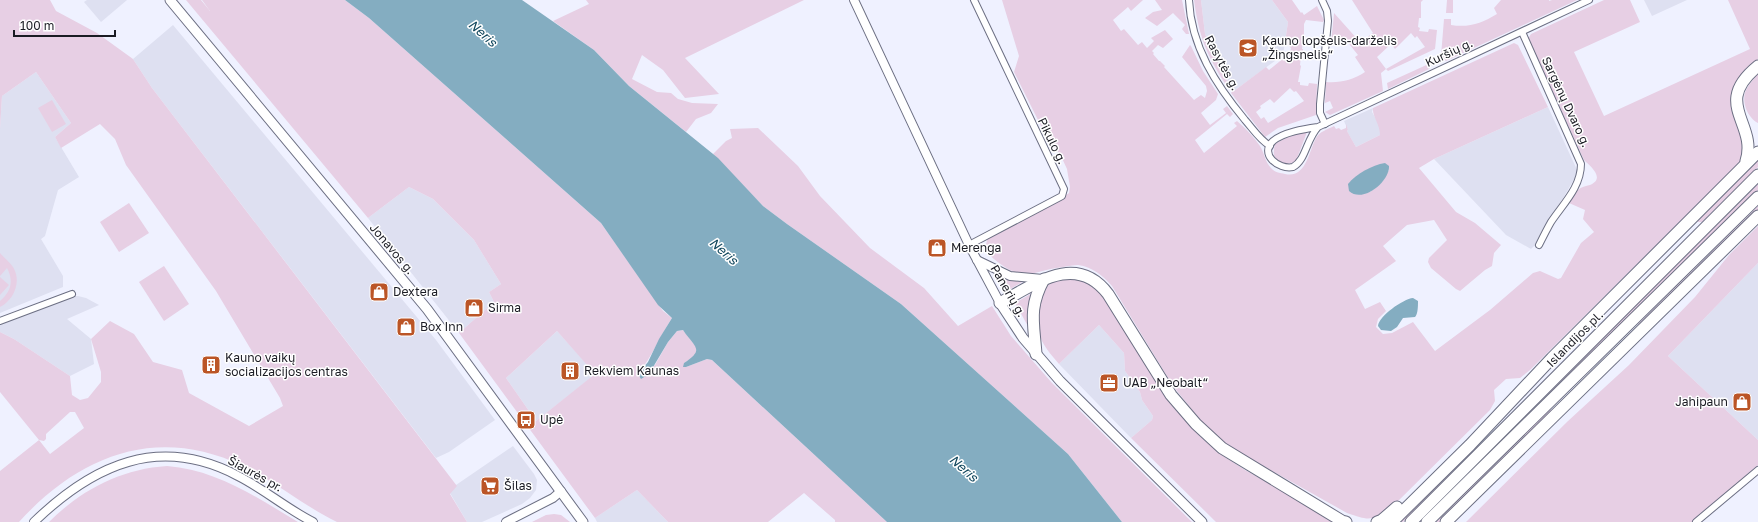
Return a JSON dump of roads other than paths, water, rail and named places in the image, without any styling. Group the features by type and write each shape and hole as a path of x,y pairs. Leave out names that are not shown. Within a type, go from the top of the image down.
{"highway":[{"path":"1743,167 1750,155 1753,144 1750,122 1742,114 1739,104 1739,94 1746,77 1758,66"},
{"path":"1392,522 1470,445 1552,358 1758,152"},
{"name":"Islandijos pl.","path":"1411,522 1758,175"},
{"path":"1427,522 1758,197"},
{"path":"1446,522 1758,216"},
{"path":"1000,303 1044,279 1061,274 1086,276 1096,281 1108,294 1172,395 1208,436 1238,459 1344,522"},
{"path":"1036,354 1033,319 1034,301 1044,279"},
{"path":"1554,415 1658,296"},
{"path":"1457,522 1624,358 1659,314"},
{"path":"1530,403 1552,358"},
{"path":"1377,522 1390,514 1520,386 1552,358"},
{"path":"1470,445 1570,362"}],"main road":[{"name":"Jonavos g.","path":"170,0 427,310 584,522"},
{"name":"Panerių g.","path":"854,0 968,245 1013,324 1036,354 1109,430 1202,522"},
{"path":"977,260 1010,276 1044,279"},
{"name":"Šiaurės pr.","path":"34,522 68,491 89,478 138,459 168,456 188,458 208,463 238,476 313,522"},
{"path":"506,522 543,503 561,491"}],"street":[{"name":"Pikulo g.","path":"968,245 1062,196 1064,189 974,0"},
{"name":"Rasytės g.","path":"1189,0 1195,38 1215,80 1228,99 1262,141 1270,146"},
{"path":"1322,0 1328,11 1320,104 1320,113 1325,124"},
{"name":"Kuršių g.","path":"1270,146 1279,138 1288,134 1325,124 1589,0"},
{"name":"Sargėnų Dvaro g.","path":"1522,32 1581,164 1581,172 1578,183 1552,222 1539,245"},
{"path":"1270,146 1269,152 1276,165 1287,168 1292,167 1301,160 1309,139 1318,127"},
{"path":"0,321 72,294"},
{"path":"1696,522 1758,470"}],"water":[{"name":"Neris","path":"345,0 522,0 594,50 629,86 718,158 763,206 901,304 1068,454 1122,522 887,522 712,360 707,359 683,367 684,363 694,354 696,348 683,330 677,331 668,342 649,374 641,379 638,374 648,362 659,339 672,318 658,305 601,223 369,18"},
{"path":"1385,163 1389,166 1388,172 1385,178 1375,189 1361,195 1349,191 1348,184 1360,173"},
{"path":"1413,298 1418,301 1415,317 1403,318 1397,327 1391,331 1381,330 1378,326 1379,322 1387,313 1403,301"}],"place":[{"name":"Kauno lopšelis-darželis „Žingsnelis“","path":"1248,48"},
{"name":"Merenga","path":"937,248"},
{"name":"Dextera","path":"379,292"},
{"name":"Sirma","path":"474,308"},
{"name":"Box Inn","path":"406,327"},
{"name":"Kauno vaikų socializacijos centras","path":"211,365"},
{"name":"Rekviem Kaunas","path":"570,371"},
{"name":"UAB „Neobalt“","path":"1109,383"},
{"name":"Jahipaun","path":"1742,402"},
{"name":"Upė","path":"526,420"},
{"name":"Šilas","path":"490,486"}]}
